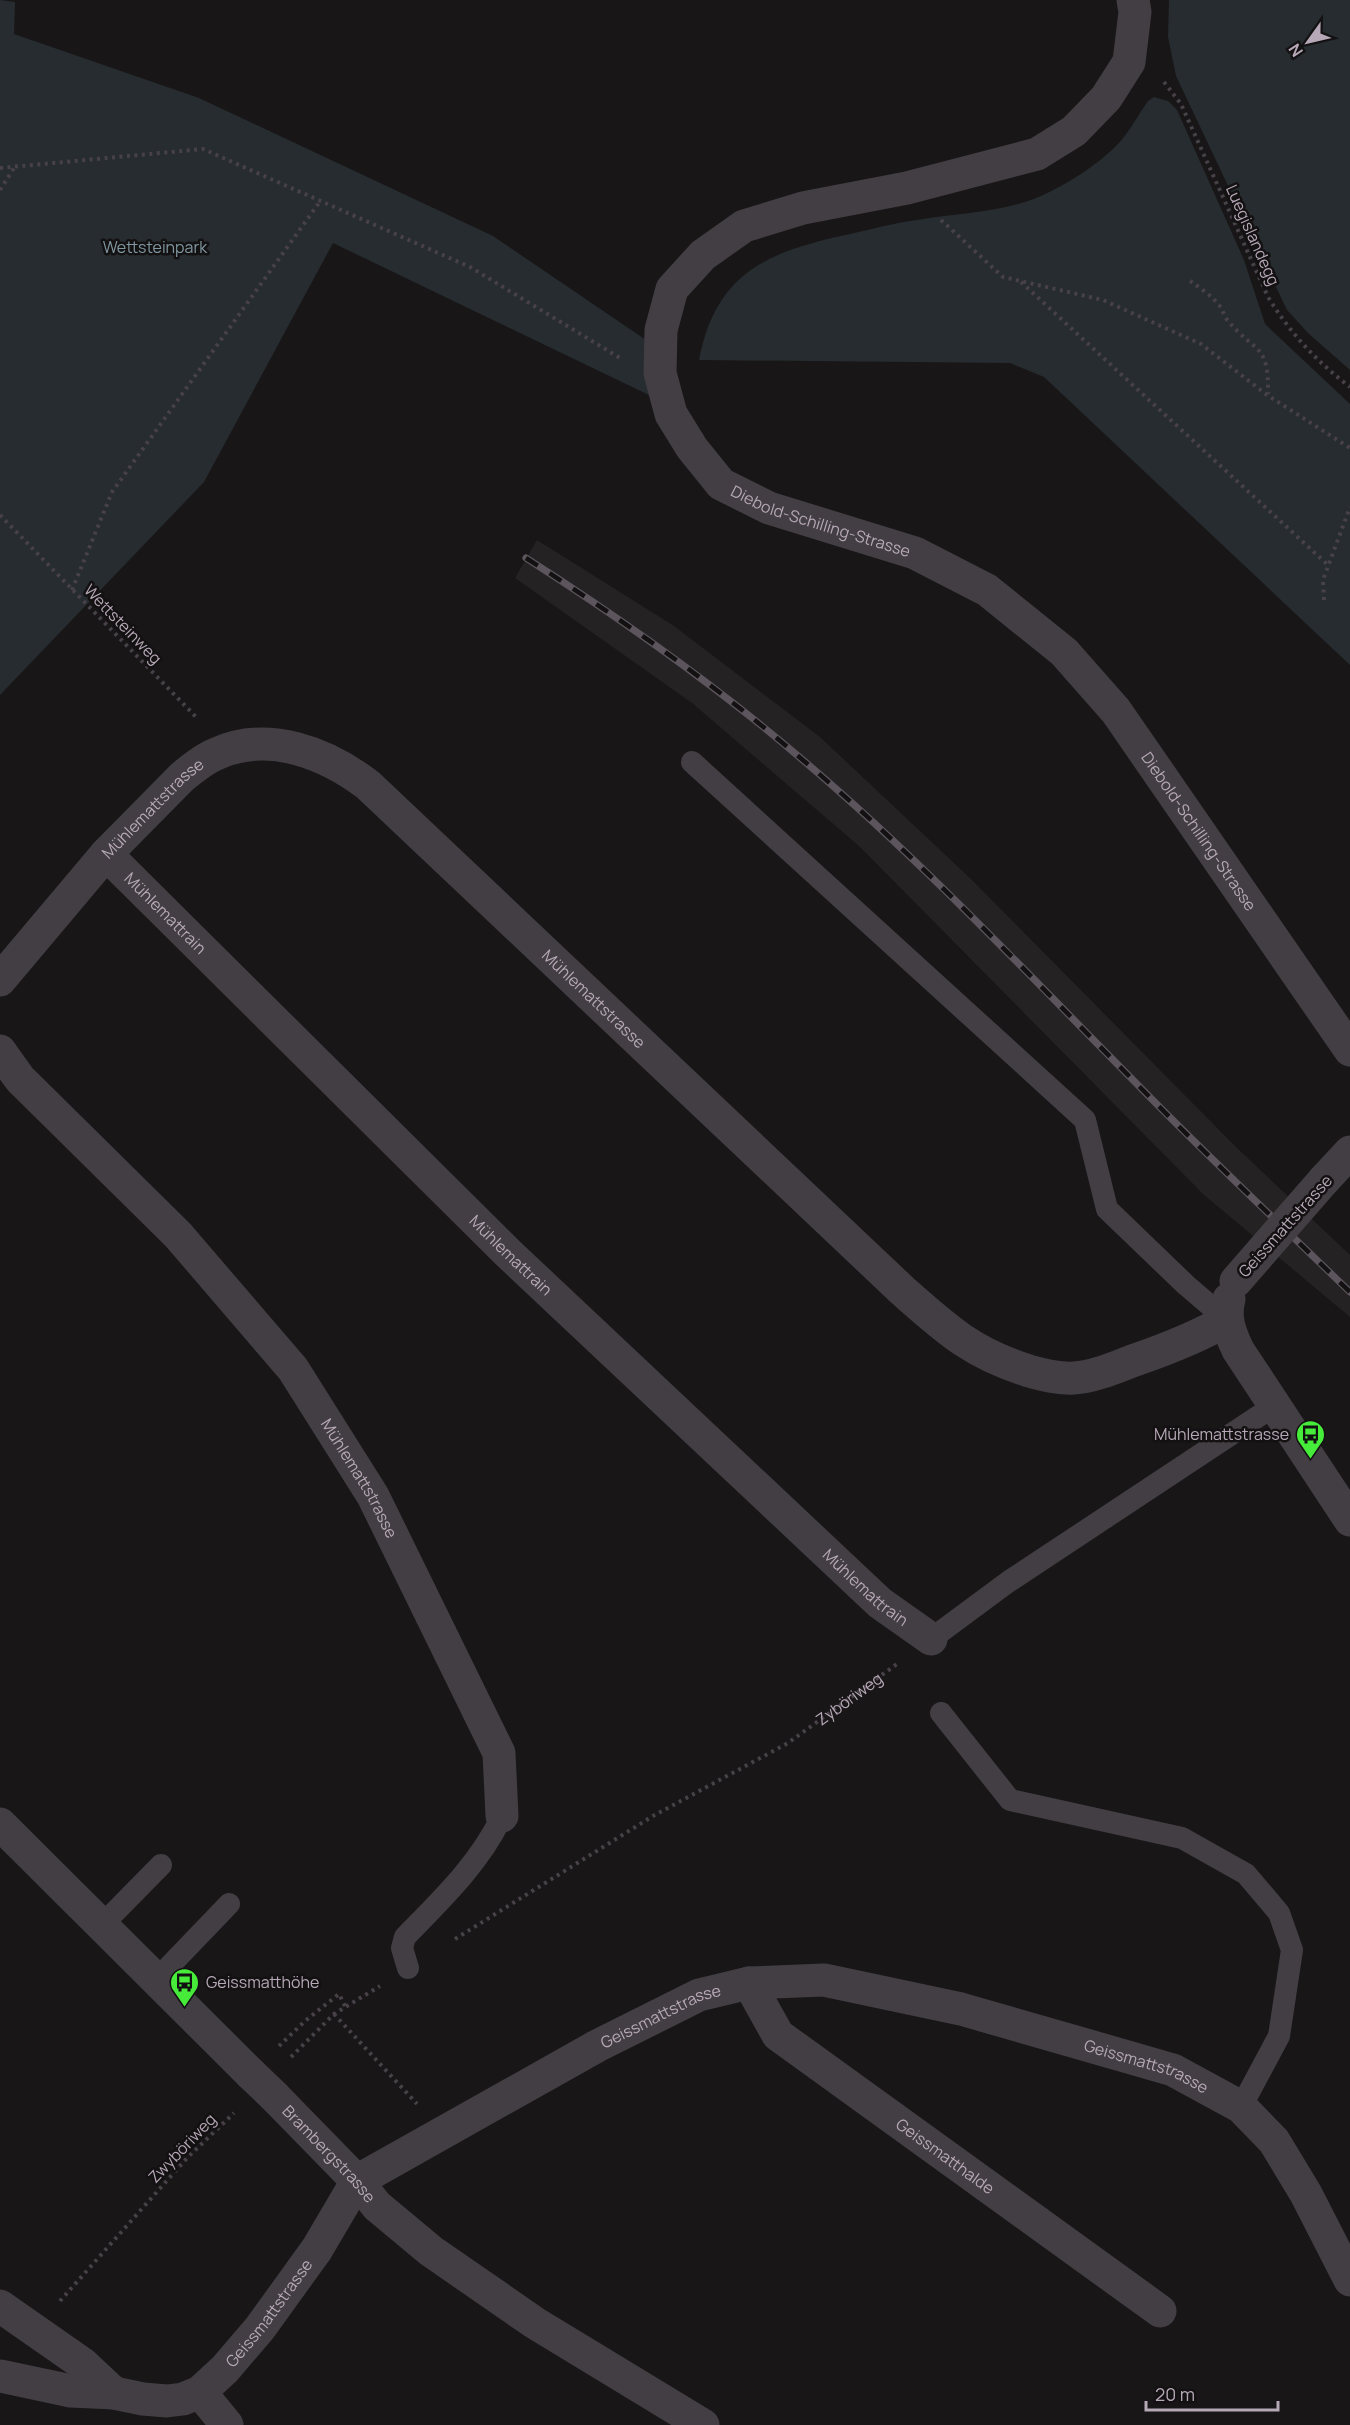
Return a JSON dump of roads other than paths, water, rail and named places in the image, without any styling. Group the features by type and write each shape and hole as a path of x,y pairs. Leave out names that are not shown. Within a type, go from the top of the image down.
{"street":[{"name":"Diebold-Schilling-Strasse","path":"1133,0 1129,62 1106,98 1074,131 1037,154 907,188 794,211 744,226 703,255 672,289 661,330 660,373 671,414 692,448 722,484 769,508 915,553 987,590 1064,652 1116,711 1350,1050"},
{"name":"Mühlemattstrasse","path":"0,980 106,854 182,777 205,760 228,749 264,744 307,751 336,763 368,785 895,1282 968,1346 998,1361 1024,1370 1048,1377 1075,1378 1110,1369 1172,1347 1201,1335 1227,1320"},
{"name":"Mühlemattrain","path":"106,854 517,1261 880,1603 932,1639"},
{"name":"Mühlemattstrasse","path":"0,1051 20,1079 178,1235 293,1369 373,1496 500,1753 502,1816"},
{"name":"Geissmattstrasse","path":"1227,1320 1227,1306 1236,1281 1350,1152"},
{"path":"1227,1320 1238,1350 1350,1520"},
{"name":"Brambergstrasse","path":"0,1824 262,2085 357,2181 386,2214 431,2251 535,2324 704,2425"},
{"name":"Geissmattstrasse","path":"0,2376 70,2391 114,2393 167,2402 200,2392 225,2369 260,2328 317,2249 357,2181 597,2046 699,1995 749,1983 824,1980 961,2009 1173,2070 1241,2107 1274,2141 1306,2194 1350,2280"},
{"name":"Geissmatthalde","path":"749,1983 778,2036 1160,2311"},
{"path":"0,2306 84,2364 114,2393"},
{"path":"200,2392 227,2425"}],"lane":[{"path":"692,762 1085,1120 1107,1209 1186,1285 1227,1320"},
{"path":"932,1639 1008,1582 1274,1406"},
{"path":"941,1713 1010,1800 1182,1838 1246,1875 1279,1913 1292,1950 1279,2036 1241,2107"},
{"name":"Mühlemattstrasse","path":"408,1968 402,1947 405,1937 476,1860 492,1838 502,1816"},
{"path":"102,1925 161,1865"},
{"path":"157,1979 229,1904"}],"railway":[{"path":"526,558 634,630 738,706 847,799 973,918 1188,1135 1350,1292"}],"place":[{"name":"Mühlemattstrasse","path":"1310,1460"},
{"name":"Geissmatthöhe","path":"185,2008"}],"park label":[{"name":"Wettsteinpark","path":"155,247"}]}
